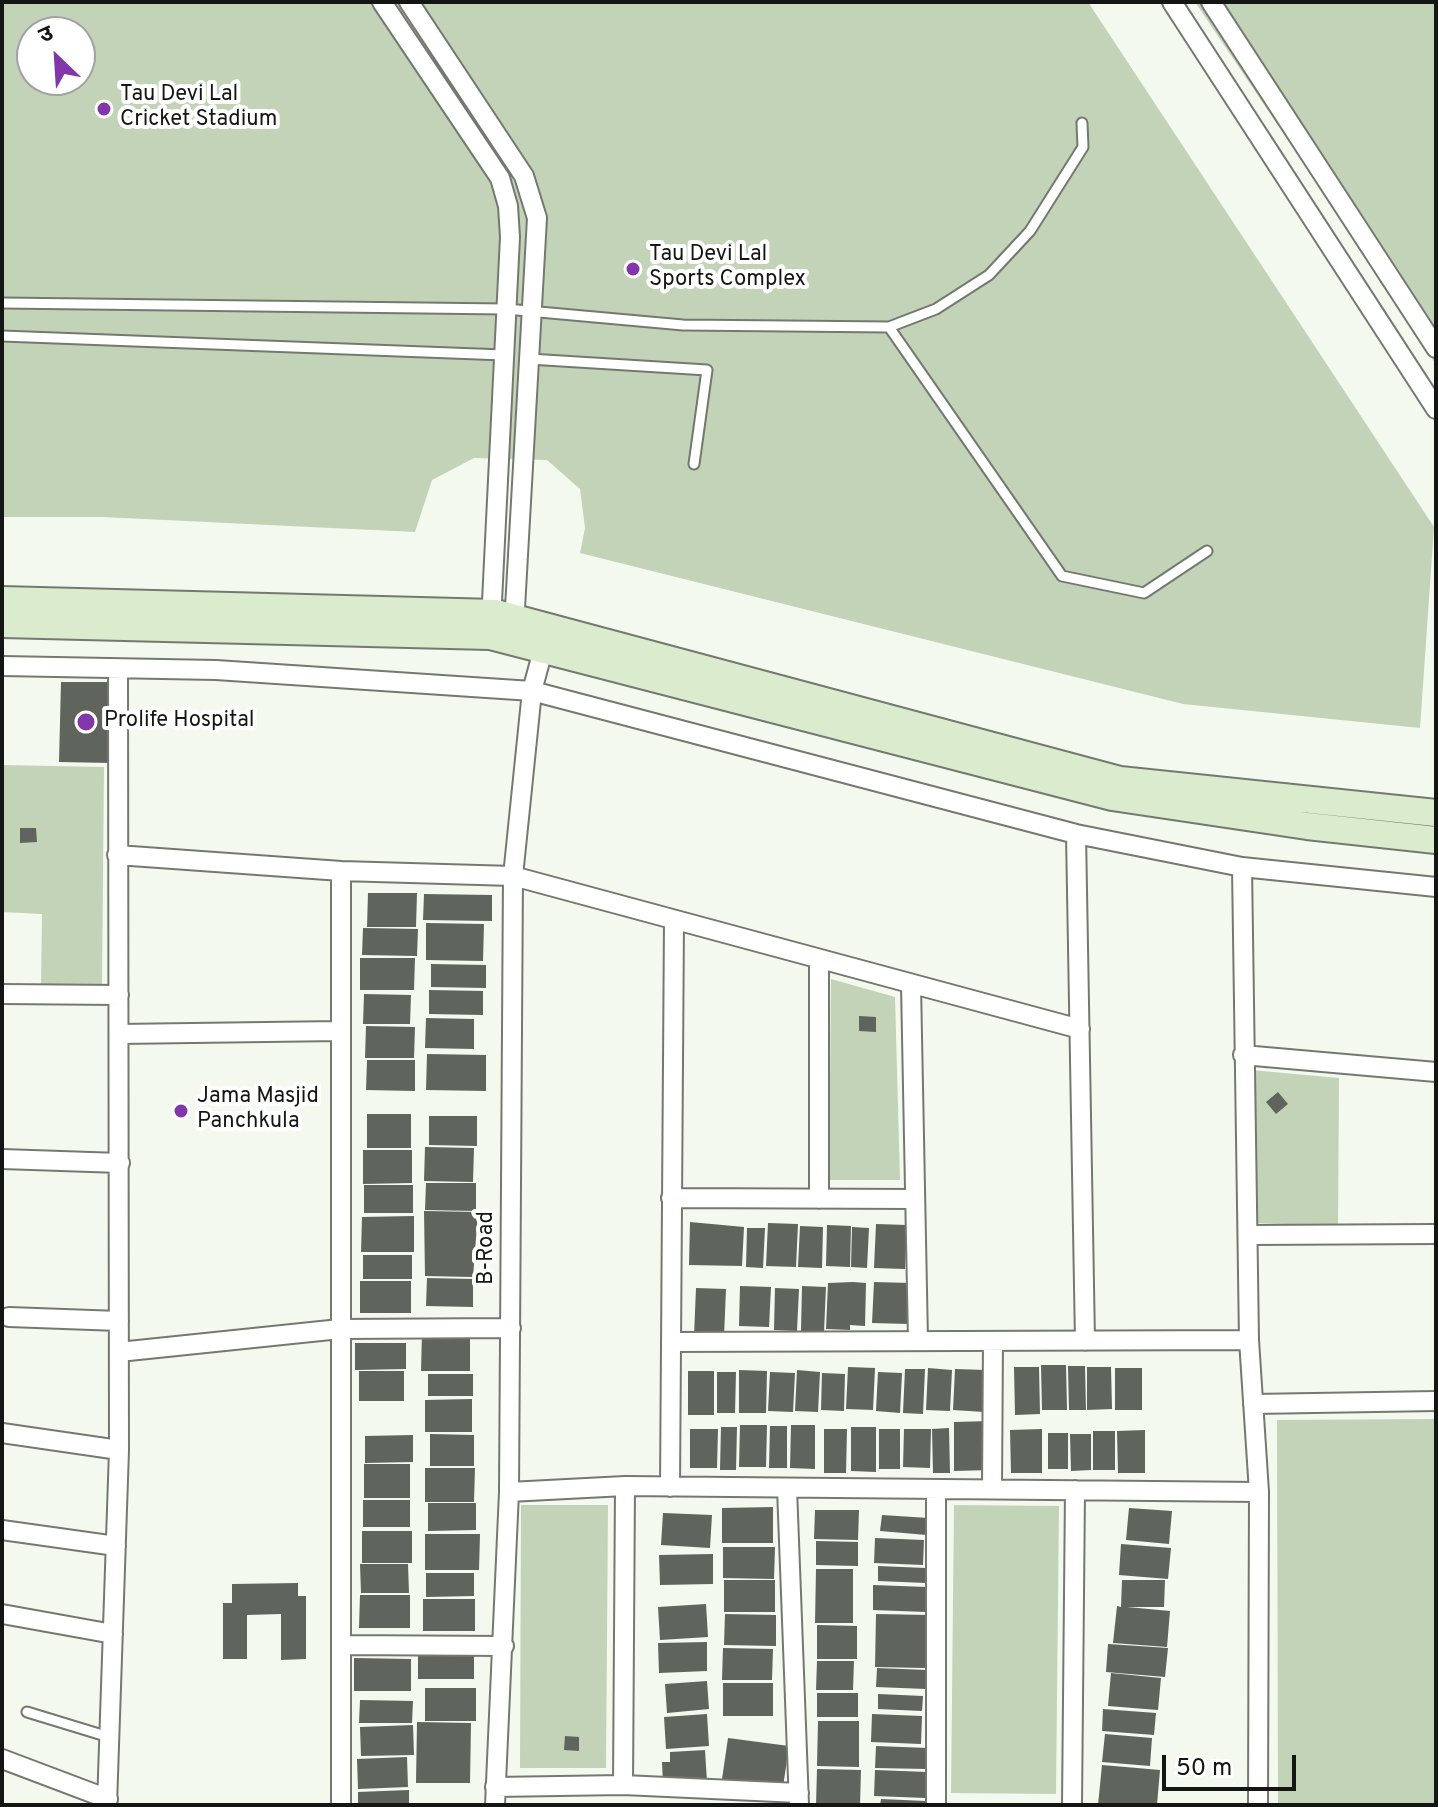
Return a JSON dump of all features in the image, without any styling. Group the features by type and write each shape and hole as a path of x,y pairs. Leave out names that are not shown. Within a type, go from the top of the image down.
{"street":[{"path":"382,2 500,178 510,237 504,355 502,627"},
{"path":"409,2 524,176 537,218 529,359 502,627"},
{"path":"1172,2 1436,409"},
{"path":"1211,2 1436,348"},
{"path":"504,355 529,359"},
{"path":"2,600 502,627 1120,780 1436,813"},
{"path":"2,624 502,627"},
{"path":"546,638 1112,797 1307,826 1436,840"},
{"name":"B-Road","path":"495,1796 509,1492 513,876 532,691 546,638"},
{"path":"2,666 216,670 532,691 1076,834 1242,867 1436,887"},
{"path":"2,1759 108,1802 119,1450 118,669"},
{"path":"1076,834 1085,1341"},
{"path":"117,855 341,871 513,876 1080,1029"},
{"path":"1242,867 1249,1340 1259,1492 1258,1805"},
{"path":"341,871 341,1805"},
{"path":"670,1487 674,920"},
{"path":"819,960 819,1199"},
{"path":"911,985 918,1341"},
{"path":"2,994 119,995"},
{"path":"119,1034 339,1031"},
{"path":"1243,1055 1436,1072"},
{"path":"2,1159 120,1163"},
{"path":"671,1198 915,1199"},
{"path":"1249,1235 1436,1234"},
{"path":"9,1317 119,1321"},
{"path":"119,1352 340,1329 511,1328"},
{"path":"671,1342 1249,1340"},
{"path":"992,1489 993,1341"},
{"path":"1253,1404 1436,1401"},
{"path":"2,1433 119,1450"},
{"path":"623,1785 625,1486"},
{"path":"509,1492 625,1486 1259,1492"},
{"path":"495,1796 623,1785 799,1799 787,1488"},
{"path":"936,1489 936,1805"},
{"path":"1072,1805 1075,1490"},
{"path":"2,1530 116,1546"},
{"path":"2,1614 113,1634"},
{"path":"341,1645 504,1646"}],"lane":[{"path":"2,303 506,309 683,325 889,327 936,309 989,275 1030,231 1083,147 1082,123"},
{"path":"889,327 1062,576 1144,593 1207,551"},
{"path":"2,336 504,355"},
{"path":"529,359 707,370 694,464"},
{"path":"27,1712 109,1737"}],"green space":[{"name":"Tau Devi Lal Sports Complex","path":"2,2 1088,2 1434,527 1420,728 1183,704 580,553 585,528 580,489 547,460 474,458 432,480 415,532 102,517 2,517"},
{"path":"1195,2 1436,2 1436,365 1405,314"},
{"path":"2,765 104,767 102,985 41,988 42,914 2,912"},
{"path":"831,979 895,997 900,1180 829,1180"},
{"path":"1251,1070 1339,1078 1338,1226 1256,1223"},
{"path":"1436,1419 1436,1805 1278,1805 1277,1420"},
{"path":"521,1505 608,1505 606,1768 520,1768"},
{"path":"954,1505 1059,1506 1056,1794 951,1793"}],"building":[{"name":"Prolife Hospital","path":"61,682 112,682 111,763 59,762"},
{"path":"20,828 36,828 37,842 20,843"},
{"path":"368,893 417,893 416,927 367,927"},
{"path":"424,894 492,895 492,921 423,920"},
{"path":"426,923 484,924 483,961 426,960"},
{"path":"363,928 418,929 417,956 362,955"},
{"path":"360,958 415,958 414,990 360,990"},
{"path":"431,964 486,965 486,988 431,987"},
{"path":"429,990 483,991 483,1015 429,1014"},
{"path":"364,994 411,995 410,1024 363,1024"},
{"path":"859,1016 876,1017 876,1032 859,1031"},
{"path":"426,1018 474,1019 474,1049 425,1048"},
{"path":"366,1026 415,1027 414,1058 365,1058"},
{"path":"427,1054 486,1055 486,1091 426,1090"},
{"path":"367,1060 415,1060 415,1091 366,1090"},
{"path":"1278,1092 1288,1104 1276,1114 1266,1102"},
{"path":"367,1114 411,1114 411,1148 367,1148"},
{"path":"429,1116 477,1116 477,1146 429,1145"},
{"path":"425,1147 474,1148 473,1182 424,1181"},
{"path":"363,1150 412,1150 412,1183 363,1184"},
{"path":"426,1183 476,1183 476,1211 425,1210"},
{"path":"364,1185 413,1185 413,1213 364,1213"},
{"path":"424,1211 478,1212 473,1277 425,1276"},
{"path":"414,1216 414,1252 361,1252 362,1217"},
{"path":"690,1222 744,1227 742,1266 689,1265"},
{"path":"768,1223 798,1224 796,1267 766,1266"},
{"path":"876,1224 907,1225 905,1269 874,1268"},
{"path":"827,1225 851,1226 850,1267 826,1266"},
{"path":"800,1226 823,1227 822,1268 798,1267"},
{"path":"852,1227 869,1228 867,1268 851,1267"},
{"path":"747,1228 765,1228 763,1268 746,1267"},
{"path":"363,1255 412,1255 412,1279 363,1279"},
{"path":"427,1278 473,1279 473,1307 426,1306"},
{"path":"360,1281 411,1281 411,1313 360,1313"},
{"path":"874,1282 911,1283 909,1324 872,1323"},
{"path":"828,1283 866,1283 865,1326 850,1325 850,1330 826,1329"},
{"path":"740,1286 771,1287 769,1327 739,1326"},
{"path":"802,1286 826,1287 824,1332 801,1331"},
{"path":"696,1288 726,1289 724,1337 694,1336"},
{"path":"775,1288 799,1289 797,1331 774,1330"},
{"path":"422,1332 470,1332 470,1371 421,1371"},
{"path":"355,1343 406,1343 406,1369 355,1370"},
{"path":"1041,1365 1066,1365 1067,1410 1042,1410"},
{"path":"1068,1366 1085,1366 1086,1410 1069,1410"},
{"path":"848,1367 875,1368 873,1410 846,1409"},
{"path":"1014,1367 1039,1367 1040,1414 1015,1415"},
{"path":"1087,1367 1111,1367 1112,1409 1087,1410"},
{"path":"928,1368 952,1370 950,1411 926,1410"},
{"path":"1115,1368 1142,1368 1142,1410 1115,1410"},
{"path":"905,1369 925,1369 923,1414 903,1413"},
{"path":"955,1369 986,1370 984,1412 953,1410"},
{"path":"739,1370 767,1371 766,1413 739,1413"},
{"path":"797,1370 820,1372 818,1412 795,1411"},
{"path":"359,1371 404,1371 404,1401 359,1401"},
{"path":"688,1371 714,1371 714,1415 688,1415"},
{"path":"717,1372 736,1372 735,1413 717,1413"},
{"path":"770,1372 795,1373 793,1412 768,1411"},
{"path":"878,1372 902,1373 900,1413 876,1411"},
{"path":"822,1373 845,1374 844,1411 821,1410"},
{"path":"428,1374 473,1374 473,1396 428,1396"},
{"path":"472,1399 472,1432 425,1432 425,1400"},
{"path":"991,1421 992,1470 954,1471 954,1422"},
{"path":"740,1425 767,1425 766,1467 739,1467"},
{"path":"791,1425 815,1425 815,1469 790,1468"},
{"path":"770,1426 787,1426 787,1468 769,1468"},
{"path":"721,1427 737,1427 736,1470 720,1470"},
{"path":"851,1427 876,1427 876,1472 851,1471"},
{"path":"949,1428 950,1473 933,1473 932,1429"},
{"path":"690,1429 718,1429 717,1468 690,1468"},
{"path":"824,1429 847,1429 846,1473 824,1473"},
{"path":"879,1429 900,1429 900,1469 879,1469"},
{"path":"904,1429 931,1429 930,1468 903,1467"},
{"path":"1042,1429 1042,1473 1011,1473 1010,1430"},
{"path":"1145,1430 1145,1473 1118,1473 1117,1431"},
{"path":"1093,1431 1115,1431 1115,1470 1093,1470"},
{"path":"1048,1433 1068,1433 1068,1469 1048,1469"},
{"path":"430,1434 474,1435 474,1466 430,1466"},
{"path":"1070,1434 1091,1434 1091,1470 1071,1471"},
{"path":"413,1435 413,1462 365,1463 365,1436"},
{"path":"364,1464 410,1464 410,1498 364,1498"},
{"path":"425,1468 475,1468 474,1502 425,1502"},
{"path":"363,1500 410,1500 410,1527 363,1527"},
{"path":"428,1503 476,1503 476,1530 428,1531"},
{"path":"773,1507 773,1543 722,1543 722,1508"},
{"path":"1129,1508 1172,1511 1169,1544 1126,1540"},
{"path":"815,1510 859,1510 858,1540 814,1539"},
{"path":"663,1513 712,1515 710,1548 661,1545"},
{"path":"882,1515 929,1518 927,1535 880,1531"},
{"path":"362,1531 412,1531 412,1563 362,1563"},
{"path":"425,1534 480,1534 479,1570 425,1570"},
{"path":"875,1538 924,1540 923,1565 874,1563"},
{"path":"816,1541 858,1542 858,1566 816,1565"},
{"path":"1121,1544 1171,1548 1168,1579 1119,1575"},
{"path":"723,1547 775,1547 774,1579 723,1578"},
{"path":"713,1554 713,1584 660,1585 659,1555"},
{"path":"360,1564 408,1564 409,1593 361,1593"},
{"path":"878,1566 926,1568 926,1583 878,1581"},
{"path":"816,1569 853,1569 853,1623 815,1623"},
{"path":"426,1573 474,1573 474,1596 426,1597"},
{"path":"724,1580 775,1580 775,1612 724,1612"},
{"path":"1122,1580 1165,1580 1164,1607 1127,1607 1170,1611 1167,1647 1113,1643 1117,1606 1121,1607"},
{"path":"298,1583 298,1596 306,1596 306,1659 281,1660 281,1614 247,1615 247,1659 223,1659 223,1603 232,1603 232,1584"},
{"path":"873,1585 927,1587 926,1612 873,1610"},
{"path":"360,1595 410,1595 410,1628 359,1628"},
{"path":"423,1599 475,1599 475,1631 423,1631"},
{"path":"706,1604 708,1637 660,1640 658,1607"},
{"path":"725,1614 776,1615 776,1646 724,1645"},
{"path":"876,1614 929,1615 925,1668 875,1667"},
{"path":"817,1625 857,1626 857,1659 817,1659"},
{"path":"707,1642 707,1671 659,1673 658,1643"},
{"path":"1108,1644 1168,1648 1165,1677 1106,1672"},
{"path":"723,1648 773,1649 772,1680 722,1680"},
{"path":"474,1649 474,1679 418,1679 418,1650"},
{"path":"354,1658 411,1659 411,1691 354,1691"},
{"path":"817,1661 854,1661 853,1690 816,1690"},
{"path":"877,1668 927,1670 926,1689 876,1687"},
{"path":"1111,1673 1161,1678 1158,1710 1108,1706"},
{"path":"707,1681 709,1709 667,1713 665,1684"},
{"path":"723,1683 773,1683 773,1716 723,1716"},
{"path":"425,1688 476,1688 476,1721 425,1721"},
{"path":"817,1693 858,1693 858,1717 817,1717"},
{"path":"878,1694 923,1696 922,1711 878,1709"},
{"path":"360,1700 413,1701 412,1723 359,1723"},
{"path":"1103,1709 1156,1713 1154,1735 1102,1731"},
{"path":"707,1714 709,1746 666,1749 664,1717"},
{"path":"872,1714 922,1716 921,1744 871,1742"},
{"path":"818,1721 859,1721 859,1767 817,1766"},
{"path":"417,1722 471,1723 470,1783 416,1783"},
{"path":"413,1725 414,1755 361,1756 360,1727"},
{"path":"1105,1734 1152,1738 1150,1766 1102,1762"},
{"path":"565,1736 579,1737 579,1751 564,1750"},
{"path":"728,1738 789,1746 783,1787 722,1779"},
{"path":"876,1746 928,1748 927,1769 875,1768"},
{"path":"705,1750 707,1782 663,1784 662,1762 670,1762 670,1752"},
{"path":"407,1757 408,1787 358,1789 357,1759"},
{"path":"1102,1765 1160,1770 1157,1805 1098,1805"},
{"path":"817,1769 861,1770 860,1805 816,1805"},
{"path":"875,1770 927,1772 926,1798 874,1796"},
{"path":"409,1790 409,1805 358,1805 358,1792"},
{"path":"881,1799 926,1801 926,1805 880,1805"}],"place":[{"name":"Tau Devi Lal Cricket Stadium","path":"104,109"},
{"name":"Tau Devi Lal Sports Complex","path":"633,269"},
{"name":"Prolife Hospital","path":"86,722"},
{"name":"Jama Masjid Panchkula","path":"181,1111"}]}
